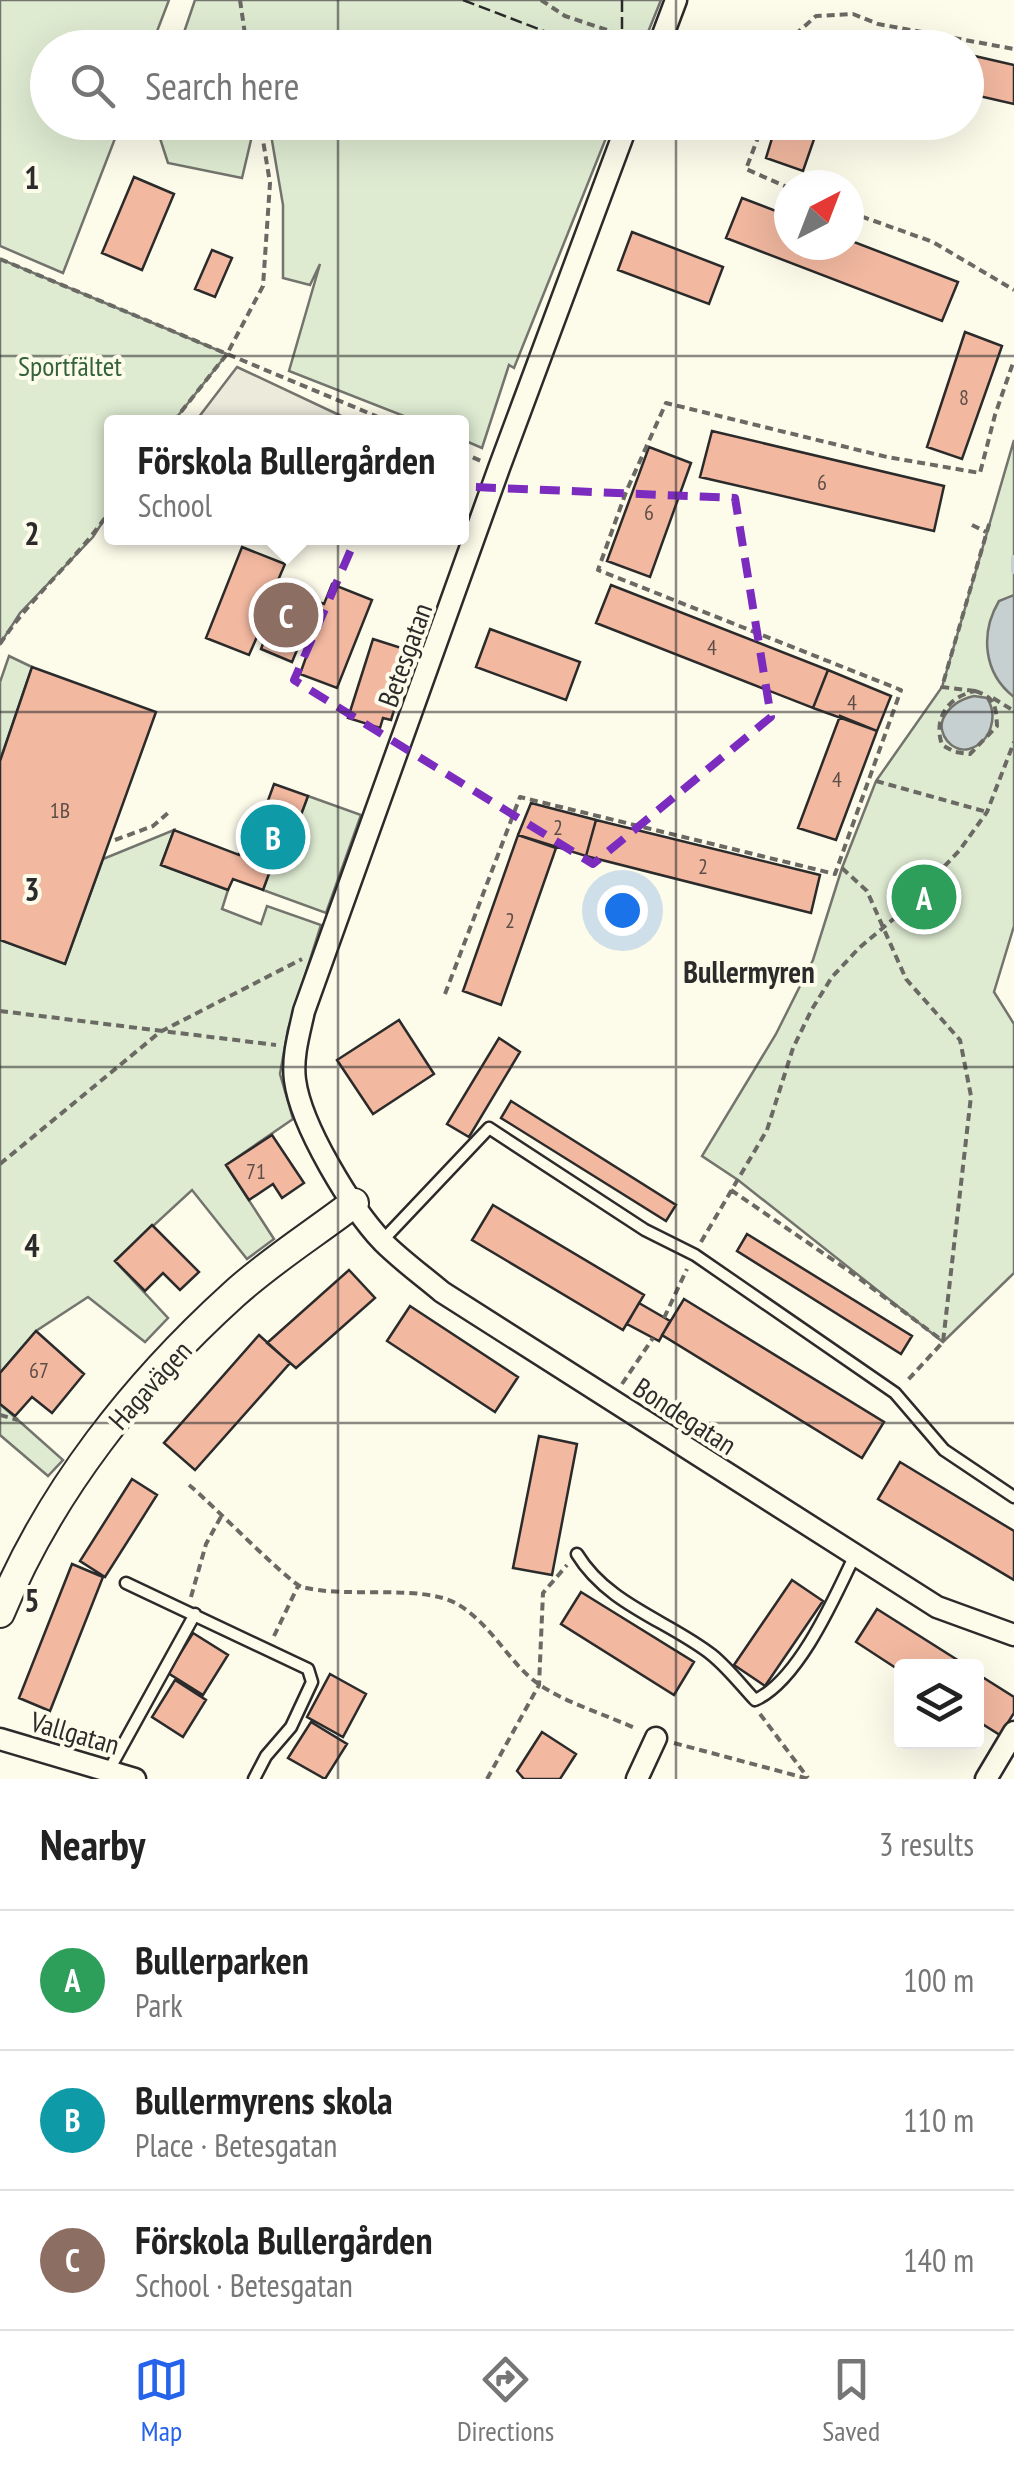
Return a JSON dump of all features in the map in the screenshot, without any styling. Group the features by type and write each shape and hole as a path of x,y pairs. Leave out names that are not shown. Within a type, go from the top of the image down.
{"street":[{"path":"665,30 676,0"},
{"name":"Betesgatan","path":"469,534 621,140"},
{"name":"Betesgatan","path":"354,1203 311,1130 295,1080 296,1047 304,1011 465,545"},
{"name":"Bondegatan","path":"354,1203 382,1241 442,1292 936,1607 1014,1636"},
{"name":"Hagavägen","path":"0,1613 35,1536 75,1472 152,1376 234,1294 354,1203"},
{"path":"986,1779 1014,1732"},
{"path":"637,1779 656,1738"},
{"name":"Vallgatan","path":"0,1739 135,1779"}],"lane":[{"path":"382,1241 489,1128 645,1230 695,1255 896,1392 944,1450 1014,1497"},
{"path":"577,1554 588,1571 650,1620 709,1653 755,1700 768,1694 793,1669 854,1556"},
{"path":"126,1583 308,1669 312,1682 291,1727 266,1756 254,1779"},
{"path":"109,1771 191,1612"}],"path":[{"path":"240,0 244,30"},
{"path":"541,0 564,16 606,30"},
{"path":"801,30 816,16 853,14 909,30"},
{"path":"984,44 1014,48"},
{"path":"178,415 227,354 263,286 270,183 263,140"},
{"path":"757,140 746,169 774,181"},
{"path":"864,217 933,242 1014,290"},
{"path":"0,260 373,415"},
{"path":"445,994 520,797 835,874 901,690 598,570 626,492 666,403 887,458 980,473 994,415 1014,360"},
{"path":"0,644 20,613 93,537 104,520"},
{"path":"990,521 942,687 975,690 1014,711"},
{"path":"972,525 987,533"},
{"path":"975,690 951,701 940,716 937,730 942,745 955,752 970,754 996,726 996,706 989,695"},
{"path":"664,1318 766,1130 793,1048 812,1009 832,977 938,875 987,812 1014,742"},
{"path":"876,781 987,812"},
{"path":"115,840 153,826 169,812"},
{"path":"842,868 867,890 906,980 960,1040 971,1096 943,1342 896,1392"},
{"path":"0,1164 160,1032 328,945"},
{"path":"0,1011 296,1047"},
{"path":"731,1190 852,1273 943,1342"},
{"path":"611,1400 652,1338"},
{"path":"0,1415 18,1420"},
{"path":"189,1485 298,1586 365,1594 424,1593 456,1602 484,1624 538,1685 656,1738 808,1779"},
{"path":"191,1612 206,1544 223,1513"},
{"path":"487,1779 538,1685 543,1593 577,1554"},
{"path":"268,1648 298,1586"},
{"path":"755,1700 764,1722 808,1779"}],"highlighted area":[{"path":"380,483 735,498 771,717 593,864 294,680"}],"green space":[{"name":"Sportfältet","path":"0,0 169,0 158,30 30,30 30,140 114,140 63,273 0,246"},
{"path":"195,0 661,0 649,30 185,30"},
{"path":"161,140 251,140 242,178 168,163"},
{"path":"272,140 605,140 514,368 509,365 482,448 469,442 469,415 401,415 289,371 320,264 310,285 283,278 283,205"},
{"name":"Sportfältet","path":"0,259 227,354 179,415 104,415 104,520 93,537 20,613 0,644"},
{"path":"1014,440 1014,926 994,992 1014,1024 1014,1273 943,1342 702,1156 776,1034 813,960 842,868 876,781 942,687"},
{"path":"9,656 32,667 0,761 0,682"},
{"path":"308,796 361,815 326,913 263,890 274,860 283,862"},
{"path":"174,830 161,865 228,890 222,909 261,924 267,906 321,925 288,1029 280,1074 293,1119 226,1165 274,1239 247,1259 192,1190 115,1261 168,1318 145,1342 88,1297 36,1331 0,1373 0,940 65,964 103,859"},
{"path":"0,1404 63,1460 48,1476 0,1435"}],"shaded area":[{"path":"237,367 339,415 200,415"},
{"path":"1014,595 1014,697 996,676 987,639 999,601"},
{"path":"974,696 987,698 992,712 991,727 977,745 957,748 944,736 943,719 956,704"}],"building":[{"path":"984,58 1014,65 1014,104 984,97"},
{"path":"772,140 814,140 800,170 766,158"},
{"path":"134,177 174,194 142,270 102,253"},
{"path":"742,198 774,210 774,256 726,238"},
{"path":"632,232 723,267 709,304 618,270"},
{"path":"864,246 958,282 942,321 783,260 864,260"},
{"path":"212,250 232,258 215,297 195,289"},
{"path":"965,332 1002,346 962,459 927,447"},
{"path":"712,431 944,486 934,531 700,477"},
{"path":"649,447 691,463 650,577 607,561"},
{"path":"242,547 285,564 276,585 324,604 332,584 372,600 337,688 300,674 309,649 299,645 292,662 261,649 267,633 260,630 249,655 206,638"},
{"path":"611,585 828,670 813,708 596,623"},
{"path":"490,629 580,662 566,700 476,667"},
{"path":"373,639 414,652 407,673 399,671 391,696 398,698 391,720 383,718 380,728 348,718"},
{"path":"32,667 156,712 65,964 0,940 0,761"},
{"path":"828,670 891,696 877,731 813,708"},
{"path":"840,716 877,731 836,840 798,828"},
{"path":"274,784 308,796 283,863 274,860 263,890 233,879 228,890 161,865 174,830 239,855 243,844 251,847"},
{"path":"531,803 596,820 586,856 518,835"},
{"path":"596,820 820,875 811,913 586,856"},
{"path":"518,835 556,848 501,1005 463,991"},
{"path":"399,1020 434,1074 373,1114 337,1060"},
{"path":"499,1038 520,1052 469,1137 447,1124"},
{"path":"511,1101 676,1205 666,1221 501,1118"},
{"path":"272,1135 304,1183 282,1198 273,1184 249,1200 226,1165"},
{"path":"493,1205 644,1295 623,1330 472,1240"},
{"path":"152,1225 199,1272 180,1290 163,1273 145,1291 115,1261"},
{"path":"747,1234 912,1336 901,1354 737,1251"},
{"path":"349,1270 375,1298 296,1368 267,1343"},
{"path":"684,1299 884,1422 862,1458 662,1335"},
{"path":"639,1303 670,1321 659,1341 627,1324"},
{"path":"410,1306 518,1377 495,1412 387,1341"},
{"path":"36,1331 84,1374 52,1413 32,1397 15,1416 0,1404 0,1373"},
{"path":"259,1335 290,1363 195,1470 164,1443"},
{"path":"539,1436 577,1444 552,1575 513,1568"},
{"path":"900,1462 1014,1531 1014,1580 878,1499"},
{"path":"132,1479 157,1495 105,1577 80,1561"},
{"path":"72,1564 103,1577 50,1711 19,1698"},
{"path":"792,1580 823,1601 765,1686 734,1665"},
{"path":"581,1592 694,1662 674,1695 561,1624"},
{"path":"877,1609 956,1659 894,1659 894,1667 856,1642"},
{"path":"193,1633 228,1655 203,1695 168,1673"},
{"path":"330,1674 366,1694 343,1737 307,1717"},
{"path":"984,1678 1014,1697 1014,1713 1000,1735 984,1725"},
{"path":"175,1680 206,1700 183,1737 152,1717"},
{"path":"311,1722 347,1744 325,1779 288,1758"},
{"path":"542,1732 576,1754 560,1779 524,1779 517,1771"}],"waterway":[{"path":"1014,558 1014,571"}],"fence":[{"path":"463,0 541,30"},
{"path":"622,0 622,30"}],"place":[{"name":"Förskola Bullergården","path":"286,615"},
{"name":"Bullermyrens skola","path":"273,837"},
{"name":"Bullerparken","path":"924,897"}],"district":[{"name":"Bullermyren","path":"749,973"}]}
